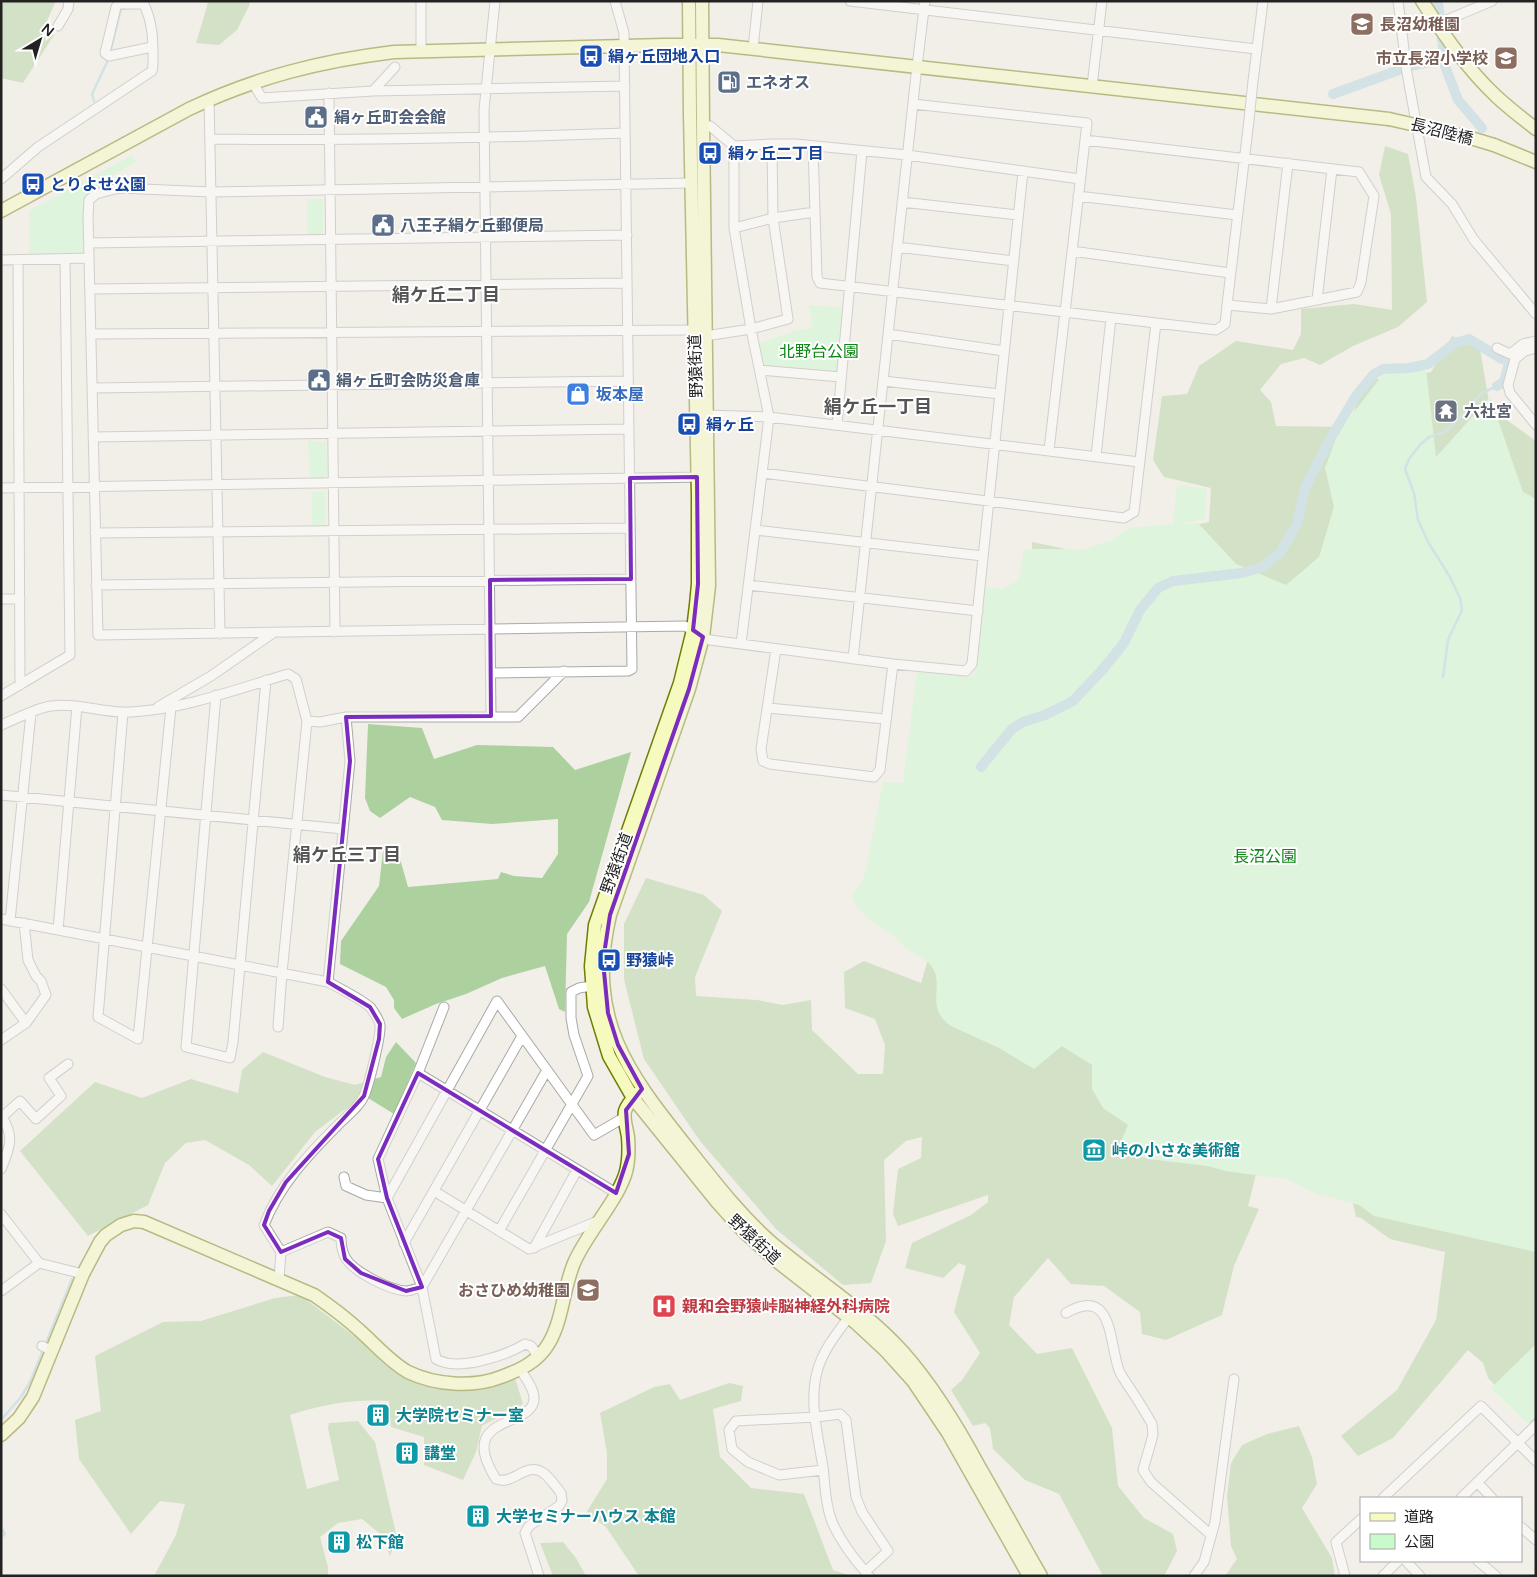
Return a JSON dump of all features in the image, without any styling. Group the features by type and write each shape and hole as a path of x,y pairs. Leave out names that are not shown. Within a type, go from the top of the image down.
{"main road":[{"name":"野猿街道","path":"689,1 702,125 700,333 703,477"},
{"name":"野猿街道","path":"702,1 695,44 692,183 700,333 707,415 698,584 698,634 689,689 612,906 604,942 604,986 609,1020 638,1093 717,1202 744,1232 774,1259 849,1317 895,1361 925,1398 948,1433 1029,1576"},
{"path":"1422,1 1462,58 1487,87 1536,129"},
{"name":"長沼陸橋","path":"1,211 209,100 253,83 301,68 355,57 421,51 489,48 695,44 753,49 1389,119 1464,136 1494,145 1536,162"},
{"name":"野猿街道","path":"698,634 682,673 595,925 591,966 592,986 594,1007 605,1046 616,1071 638,1093 742,1214 772,1242 869,1320 917,1369 938,1396 960,1431 1041,1576"},
{"path":"1,1435 19,1418 33,1397 47,1348 95,1251 106,1235 121,1225 134,1222 144,1222 314,1295 337,1311 390,1359 408,1372 430,1380 473,1383 497,1379 521,1370 539,1357 549,1343 578,1252 616,1193 624,1176 629,1154 626,1110 638,1093"}],"street":[{"path":"58,26 68,9 69,1"},
{"path":"421,1 421,51"},
{"path":"491,716 485,138 486,89 495,1"},
{"path":"615,1 624,33 632,669"},
{"path":"753,49 758,1"},
{"path":"850,1 925,5 1098,31 1256,49"},
{"path":"1092,86 1102,1"},
{"path":"813,146 817,277 820,283 1216,330 1225,324 1263,1"},
{"path":"1398,1 1407,73 1426,177 1452,204 1474,240 1536,314"},
{"path":"1437,24 1492,1"},
{"path":"1,179 38,147 152,71 154,66 152,28 144,2 118,4 105,53 109,56 152,47"},
{"path":"853,659 925,5"},
{"path":"373,91 395,67"},
{"path":"253,83 262,98 373,91 625,86"},
{"path":"329,94 334,632"},
{"path":"209,100 220,634"},
{"path":"913,104 1087,123 1048,450"},
{"path":"702,125 710,126 734,146 772,144 813,146 907,155 1080,179"},
{"path":"210,139 330,141 485,138 625,132"},
{"path":"1085,140 1359,172 1374,196 1361,282 1357,292 1271,309 1227,305"},
{"path":"91,334 628,331 700,333 751,329 788,319 772,218 772,144"},
{"path":"734,146 734,228 751,329 769,417 741,644"},
{"path":"837,425 862,151"},
{"path":"1271,309 1288,163"},
{"path":"1317,300 1332,169"},
{"path":"692,183 330,191 211,192 119,188 96,194 89,200 88,243 98,635 685,626 710,640 893,664 966,671 972,664 1023,171"},
{"path":"1078,196 1237,215"},
{"path":"902,202 1018,215"},
{"path":"734,228 772,218 815,212"},
{"path":"88,243 627,235"},
{"path":"897,248 1014,261"},
{"path":"1072,251 1230,273"},
{"path":"1,260 89,258"},
{"path":"1,696 70,655 64,259"},
{"path":"18,260 20,685"},
{"path":"90,289 627,283"},
{"path":"1096,456 1111,318"},
{"path":"762,473 1124,518 1134,512 1156,324"},
{"path":"888,334 1004,351"},
{"path":"1497,348 1510,354 1523,344 1536,341"},
{"path":"1536,348 1525,351 1515,359 1508,385 1510,394 1536,425"},
{"path":"760,370 841,377"},
{"path":"92,388 628,381"},
{"path":"883,382 1000,394"},
{"path":"707,415 769,417 1139,462"},
{"path":"93,436 629,430"},
{"path":"1,488 703,477"},
{"path":"95,533 630,528"},
{"path":"755,530 983,556"},
{"path":"96,585 631,579"},
{"path":"748,585 978,611"},
{"path":"1,599 20,599"},
{"path":"156,709 211,676 274,633"},
{"path":"776,648 761,749 764,762 874,777 880,770 893,664"},
{"path":"491,672 628,671 632,669"},
{"path":"491,672 632,669"},
{"path":"307,721 320,722 346,717 518,717 564,672"},
{"path":"1,725 51,706 77,706 130,713 171,707 216,696 288,674 296,679 307,721 278,1027"},
{"path":"216,696 186,1047 230,1058 266,680"},
{"path":"58,930 77,706"},
{"path":"123,712 98,1017 138,1039 171,707"},
{"path":"768,708 885,719"},
{"path":"31,713 23,798 6,920 328,982 370,1007 380,1024 379,1039 364,1096 292,1176 270,1211 264,1225 281,1252 279,1279"},
{"path":"328,982 350,761 346,717"},
{"path":"1,795 343,828"},
{"path":"1,1027 4,1038 26,1023 46,995 41,981 36,976 28,960 24,923"},
{"path":"499,1230 588,1076 574,1035 571,1018 571,992 579,988 592,986"},
{"path":"1,989 26,1023"},
{"path":"387,1198 497,1001 594,1135 625,1117"},
{"path":"444,1007 418,1073 378,1159 387,1198 422,1287 436,1359 442,1363 491,1360 510,1353 525,1344 531,1346 539,1357"},
{"path":"404,1244 522,1036"},
{"path":"1,1169 11,1136 2,1116 20,1101 36,1119 61,1096 50,1078 68,1064"},
{"path":"281,1252 328,1232 341,1238 341,1247 345,1258 361,1273 380,1283 406,1291 422,1287 548,1070"},
{"path":"418,1073 616,1193"},
{"path":"534,1248 578,1170"},
{"path":"344,1177 346,1186 366,1195 387,1198"},
{"path":"434,1191 529,1249 598,1221"},
{"path":"1,1214 39,1263 83,1274"},
{"path":"1,1291 39,1263"},
{"path":"1066,1312 1077,1306 1088,1305 1104,1314 1111,1332 1118,1368 1152,1424 1153,1434 1143,1470 1151,1482 1211,1535"},
{"path":"823,1470 779,1475 748,1462 732,1449 729,1430 736,1421 816,1417 840,1414 846,1420 856,1498 862,1512 888,1551 867,1574 839,1536 831,1519 827,1502 823,1470 816,1417 814,1390 816,1373 828,1346 849,1317"},
{"path":"521,1370 533,1392 534,1400 532,1406 527,1412 492,1429 487,1435 484,1445 484,1456 496,1479 502,1482 508,1481 528,1470 536,1469 542,1472 561,1493 562,1500 559,1506 529,1526 526,1533 539,1576"},
{"path":"1194,1576 1204,1562 1215,1522 1234,1379"},
{"path":"1383,1497 1481,1406 1536,1461"},
{"path":"1462,1497 1536,1425"},
{"path":"1477,1482 1491,1497"},
{"path":"1345,1576 1336,1542 1360,1520"},
{"path":"1522,1528 1536,1540"},
{"path":"1383,1576 1397,1562"},
{"path":"1407,1562 1420,1576"},
{"path":"1479,1562 1496,1576"}],"highlighted area":[{"path":"697,477 698,584 693,630 703,637 689,689 610,915 603,961 608,1013 618,1045 642,1089 626,1110 629,1154 616,1193 418,1073 378,1159 387,1198 422,1287 406,1291 361,1273 345,1259 341,1238 328,1232 281,1252 264,1225 269,1211 286,1182 364,1096 379,1039 380,1024 370,1007 328,982 350,761 346,717 491,716 490,580 631,579 630,478"}],"green space":[{"path":"1,1 56,1 45,25 54,35 23,83 1,78"},
{"path":"201,1 249,1 250,4 237,30 219,45 196,43 208,3"},
{"name":"長沼公園","path":"1385,146 1408,154 1416,197 1427,302 1398,327 1353,346 1320,365 1304,358 1281,364 1260,390 1271,402 1276,426 1348,427 1366,379 1386,379 1431,372 1452,336 1480,349 1490,408 1536,441 1536,1420 1531,1424 1488,1378 1483,1363 1468,1350 1393,1438 1358,1456 1341,1436 1397,1390 1436,1320 1445,1252 1390,1239 1361,1218 1356,1217 1349,1185 1258,1166 1248,1206 1259,1209 1234,1266 1222,1315 1166,1340 1142,1334 1140,1312 1104,1286 1071,1284 1048,1258 1014,1297 1009,1325 1037,1354 1072,1348 1112,1428 1118,1486 1144,1518 1173,1534 1177,1551 1164,1576 1103,1576 1059,1494 1025,1480 993,1449 990,1428 985,1423 973,1426 951,1390 962,1380 980,1353 954,1312 966,1266 959,1263 943,1278 905,1268 912,1243 971,1215 988,1202 988,1195 898,1226 893,1214 898,1169 921,1158 922,1137 906,1141 884,1160 886,1241 871,1283 843,1285 776,1229 700,1141 644,1059 624,979 624,924 646,878 704,895 722,911 695,977 696,996 757,1000 783,1005 811,1000 812,1030 858,1074 883,1074 885,1045 875,1019 845,1008 844,972 864,961 921,983 930,953 911,831 1033,580 1032,542 1095,555 1209,522 1211,488 1164,477 1153,460 1162,396 1187,394 1199,366 1236,341 1293,350 1301,334 1301,309 1354,304 1392,310 1391,214 1379,175"},
{"path":"132,155 136,162 113,175 112,187 86,200 87,256 29,259 29,211"},
{"path":"307,199 323,199 323,236 307,236"},
{"name":"北野台公園","path":"809,305 847,308 841,377 760,370 755,345 795,331 813,327"},
{"name":"長沼公園","path":"1426,369 1436,457 1490,397 1523,492 1536,499 1536,1252 1374,1216 1359,1205 1315,1193 1286,1179 1225,1171 1208,1166 1148,1159 1134,1154 1116,1153 1128,1125 1103,1108 1092,1089 1092,1065 1062,1046 1034,1069 999,1048 951,1026 938,1012 937,982 930,964 869,919 857,907 851,896 864,878 883,782 903,783 917,672 969,677 974,674 986,587 1003,589 1019,580 1024,549 1086,549 1112,540 1129,528 1173,524 1177,485 1207,489 1205,519 1180,524 1198,523 1236,564 1286,585 1319,557 1334,507 1325,468 1338,433 1383,374"},
{"path":"308,441 326,442 328,473 323,478 310,477"},
{"path":"312,492 325,492 326,527 312,527"},
{"path":"368,724 422,728 434,759 477,745 553,747 575,770 631,752 589,902 567,934 565,1012 559,1009 545,966 502,978 402,1019 394,1008 394,1000 386,987 340,964 341,941 379,886 383,851 397,848 408,887 498,879 501,872 514,876 542,878 558,854 558,819 492,824 442,820 435,807 410,797 380,818 370,811 365,798"},
{"path":"396,1042 416,1063 394,1114 368,1098 344,1110 315,1132 272,1186 249,1165 205,1140 186,1143 165,1163 148,1205 88,1236 20,1151 95,1082 142,1098 191,1079 238,1093 242,1070 263,1052 325,1077 355,1085 381,1077 386,1057"},
{"path":"300,1295 378,1354 419,1382 465,1391 515,1378 523,1404 482,1426 476,1452 463,1480 424,1465 424,1437 391,1427 389,1401 339,1403 290,1415 307,1489 339,1480 328,1428 329,1423 358,1421 375,1442 397,1538 390,1556 379,1533 362,1519 338,1523 320,1537 328,1567 328,1576 154,1576 176,1535 185,1504 160,1501 131,1534 79,1459 75,1420 101,1411 95,1356 163,1322 201,1321 275,1298"},
{"path":"1536,1344 1536,1416 1528,1424 1491,1388"},
{"path":"729,1383 743,1386 741,1401 713,1409 720,1457 751,1488 804,1494 833,1570 852,1576 639,1576 606,1527 586,1513 607,1479 607,1453 600,1413 654,1387 670,1384 680,1400"},
{"path":"1299,1426 1312,1457 1317,1484 1302,1508 1332,1558 1335,1576 1225,1576 1237,1559 1231,1546 1227,1496 1231,1463 1242,1445 1267,1434"},
{"path":"563,1542 576,1558 586,1576 553,1576 540,1543"}],"waterway":[{"path":"1438,1 1445,66 1458,100 1482,128"},
{"path":"110,53 121,9 128,8"},
{"path":"94,101 92,94 109,58"},
{"path":"1333,94 1410,66 1445,59"},
{"path":"981,767 1012,729 1023,722 1045,715 1073,701 1124,643 1140,610 1158,588 1173,581 1242,573 1262,567 1280,553 1297,524 1305,488 1330,439 1356,396 1374,374 1383,369 1409,368 1428,364 1455,343 1469,339 1502,359 1510,359"},
{"path":"1497,386 1504,382 1510,359 1513,355"},
{"path":"1443,677 1448,640 1462,610 1460,598 1450,577 1428,542 1418,520 1414,493 1405,469 1409,459 1420,445 1429,437 1442,433 1451,427 1482,393 1497,386"},
{"path":"45,1345 72,1279"},
{"path":"1,1420 21,1397 30,1382 43,1350"},
{"path":"1,1527 5,1534 1,1537"}],"place":[{"name":"長沼幼稚園","path":"1362,24"},
{"name":"絹ヶ丘団地入口","path":"591,56"},
{"name":"市立長沼小学校","path":"1506,58"},
{"name":"エネオス","path":"729,82"},
{"name":"絹ヶ丘町会会館","path":"316,117"},
{"name":"絹ヶ丘二丁目","path":"710,153"},
{"name":"とりよせ公園","path":"33,184"},
{"name":"八王子絹ケ丘郵便局","path":"383,225"},
{"name":"絹ヶ丘町会防災倉庫","path":"319,380"},
{"name":"坂本屋","path":"578,394"},
{"name":"六社宮","path":"1446,411"},
{"name":"絹ヶ丘","path":"689,424"},
{"name":"野猿峠","path":"609,960"},
{"name":"峠の小さな美術館","path":"1094,1150"},
{"name":"おさひめ幼稚園","path":"588,1290"},
{"name":"親和会野猿峠脳神経外科病院","path":"664,1306"},
{"name":"大学院セミナー室","path":"378,1415"},
{"name":"講堂","path":"407,1453"},
{"name":"大学セミナーハウス 本館","path":"478,1516"},
{"name":"松下館","path":"339,1542"}],"district":[{"name":"絹ケ丘二丁目","path":"446,295"},
{"name":"絹ケ丘一丁目","path":"878,407"},
{"name":"絹ケ丘三丁目","path":"347,855"}]}
